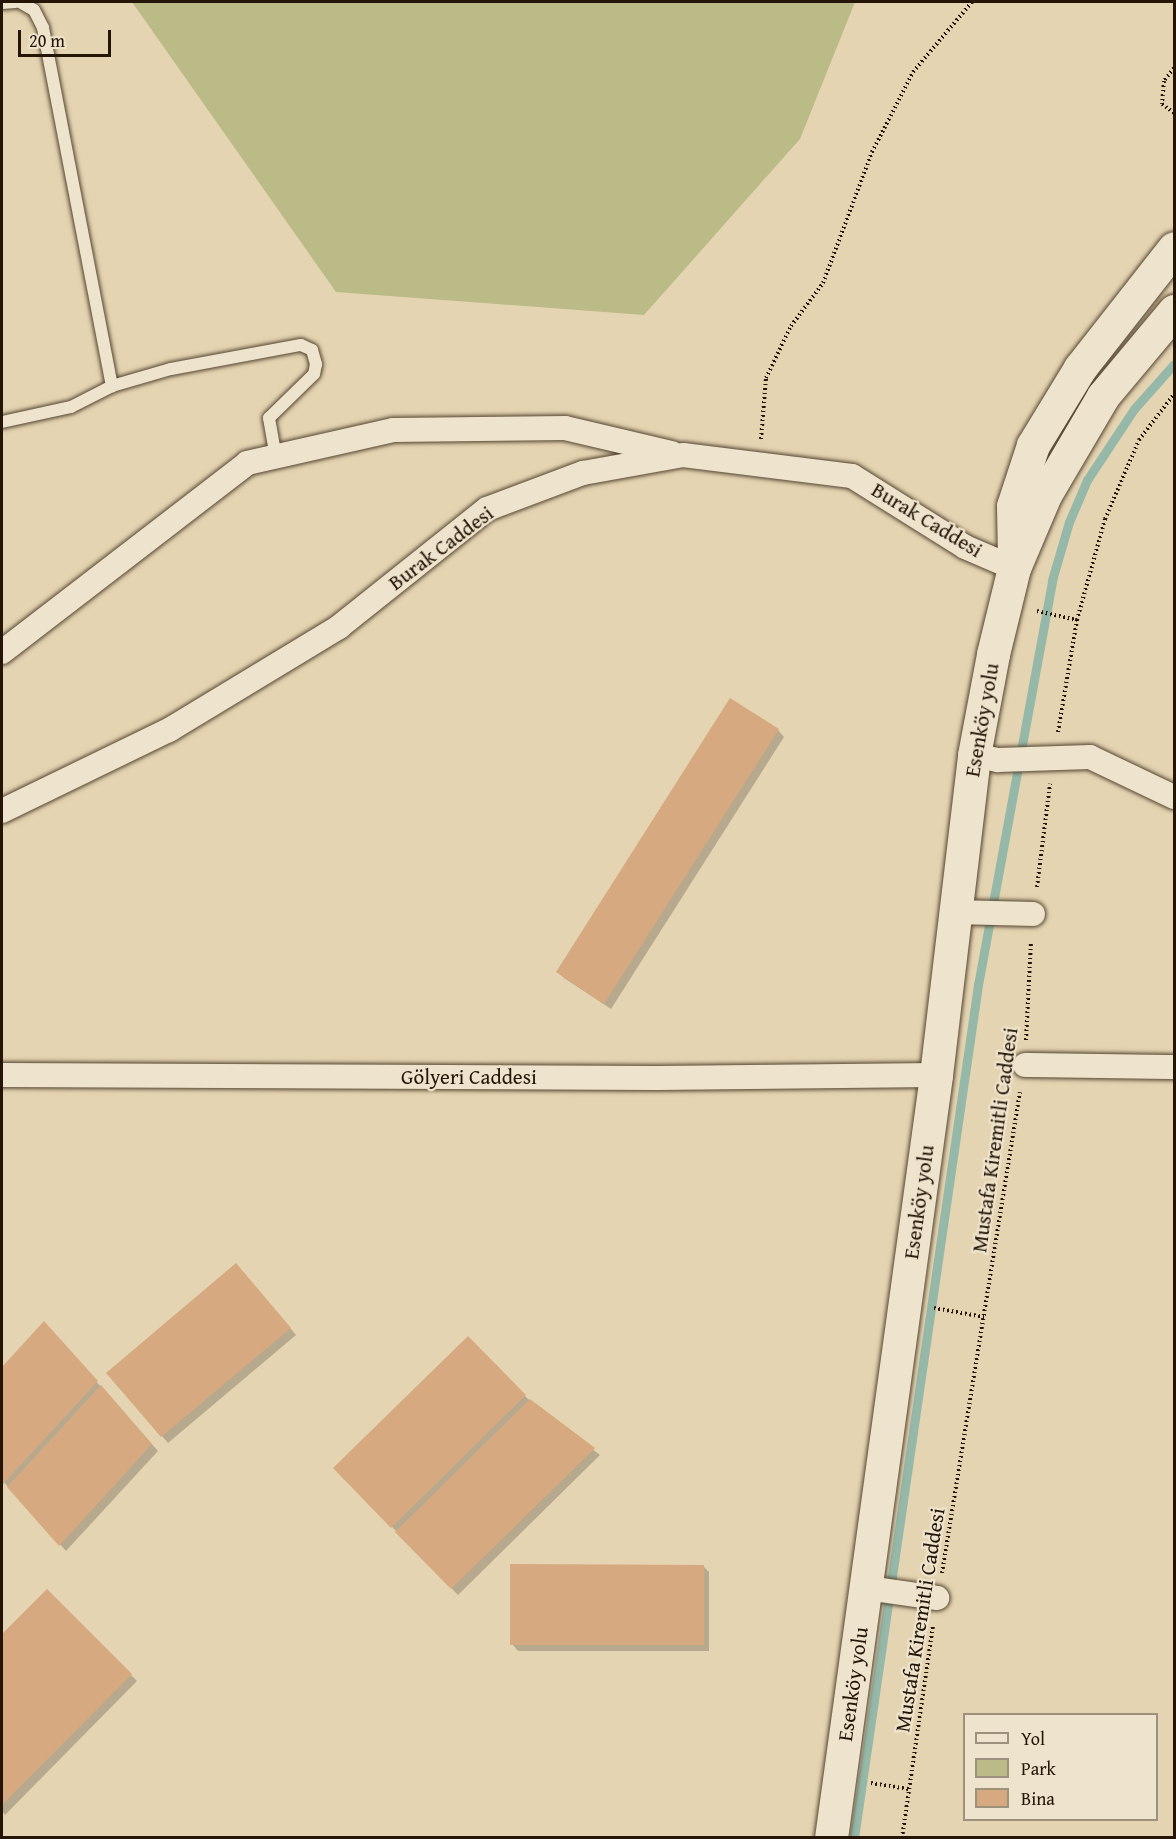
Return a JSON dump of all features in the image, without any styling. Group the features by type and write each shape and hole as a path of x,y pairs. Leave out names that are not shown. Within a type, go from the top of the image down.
{"street":[{"path":"1014,568 1013,506 1033,445 1080,368 1174,248"},
{"path":"1014,568 1045,495 1103,396 1174,311"},
{"path":"2,652 247,463 393,430 565,428 683,455"},
{"name":"Burak Caddesi","path":"2,811 169,730 339,627 487,509 583,473 683,455 852,476 965,546 1014,568"},
{"name":"Esenköy yolu","path":"831,1838 871,1589 936,1075 966,912 1014,568"},
{"path":"989,757 1090,757 1174,797"},
{"path":"966,912 1033,914"},
{"path":"1024,1065 1174,1067"},
{"name":"Gölyeri Caddesi","path":"2,1075 936,1075"},
{"path":"871,1589 937,1598"}],"lane":[{"path":"2,3 15,2"},
{"path":"20,2 34,10 43,28 112,386"},
{"path":"2,422 71,407 112,386 171,369 301,345 312,350 316,363 314,374 269,418 276,456"}],"path":[{"path":"759,464 766,378 791,326 823,283 872,152 913,72 972,2"},
{"path":"1174,68 1164,81 1162,104 1174,113"},
{"name":"Mustafa Kiremitli Caddesi","path":"902,1838 937,1598 1024,1065 1044,757 1077,620 1109,509 1139,440 1174,394"},
{"path":"1031,609 1077,620"},
{"path":"947,1310 984,1317"},
{"path":"877,1784 909,1789"}],"green space":[{"path":"132,2 855,2 800,139 644,315 336,292"}],"building":[{"path":"730,698 779,729 604,1004 556,972"},
{"path":"236,1263 291,1328 161,1437 106,1373"},
{"path":"44,1321 98,1381 3,1484 2,1367"},
{"path":"468,1336 526,1395 391,1528 333,1468"},
{"path":"101,1385 152,1444 59,1546 7,1487"},
{"path":"530,1399 595,1448 451,1589 395,1532"},
{"path":"510,1564 704,1565 704,1645 510,1645"},
{"path":"47,1589 132,1674 2,1805 2,1634"}],"waterway":[{"path":"854,1838 978,985 1052,580 1069,522 1087,480 1134,409 1174,364"}]}
